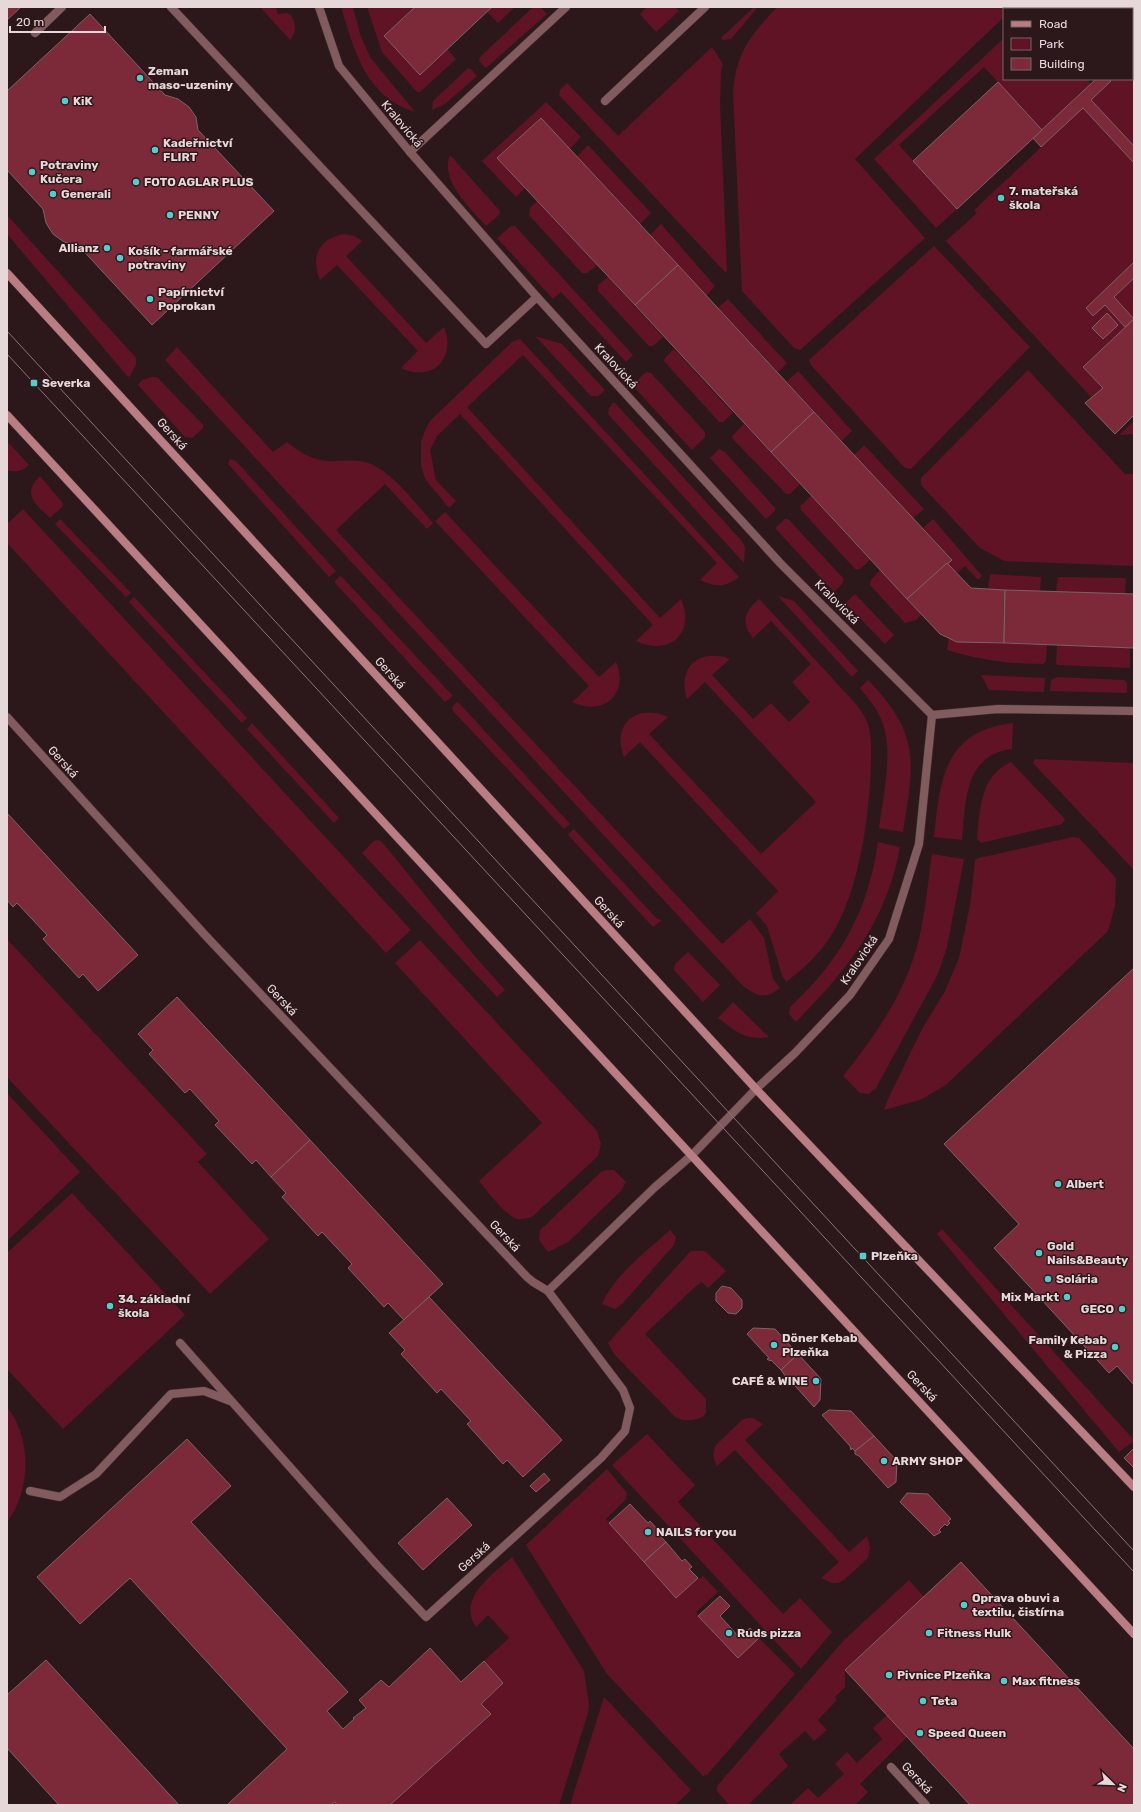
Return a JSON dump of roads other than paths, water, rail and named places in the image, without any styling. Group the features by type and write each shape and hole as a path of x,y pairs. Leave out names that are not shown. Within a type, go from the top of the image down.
{"street":[{"path":"35,33 62,7"},
{"path":"171,7 486,344 537,297"},
{"name":"Kralovická","path":"319,7 339,66 410,152 537,297 781,564 932,715 920,844 888,939 850,995 795,1053 756,1089"},
{"path":"410,152 566,7"},
{"path":"605,101 705,7"},
{"name":"Gerská","path":"7,273 756,1089 1134,1487"},
{"name":"Gerská","path":"7,415 1134,1634"},
{"path":"932,715 998,709 1134,711"},
{"name":"Gerská","path":"7,717 205,935 302,1039 530,1280 548,1291 623,1390 630,1408 626,1431 601,1458 426,1617 376,1564 233,1402"},
{"path":"548,1291 654,1188 692,1155 756,1089"},
{"path":"180,1343 233,1402"},
{"path":"30,1491 60,1497 96,1474 171,1394 204,1391 233,1402"},
{"name":"Gerská","path":"891,1767 926,1805"}],"tram line":[{"path":"7,331 1134,1551"},
{"path":"7,354 1134,1572"}],"place":[{"name":"Zeman maso-uzeniny","path":"140,78"},
{"name":"KiK","path":"65,101"},
{"name":"Kadeřnictví FLIRT","path":"155,150"},
{"name":"Potraviny Kučera","path":"32,172"},
{"name":"FOTO AGLAR PLUS","path":"136,182"},
{"name":"Generali","path":"53,194"},
{"name":"7. mateřská škola","path":"1001,198"},
{"name":"PENNY","path":"170,215"},
{"name":"Allianz","path":"107,248"},
{"name":"Košík - farmářské potraviny","path":"120,258"},
{"name":"Papírnictví Poprokan","path":"150,299"},
{"name":"Severka","path":"34,383"},
{"name":"Albert","path":"1058,1184"},
{"name":"Gold Nails&Beauty","path":"1039,1253"},
{"name":"Plzeňka","path":"863,1256"},
{"name":"Solária","path":"1048,1279"},
{"name":"Mix Markt","path":"1067,1297"},
{"name":"34. základní škola","path":"110,1306"},
{"name":"GECO","path":"1122,1309"},
{"name":"Döner Kebab Plzeňka","path":"774,1345"},
{"name":"Family Kebab & Pizza","path":"1115,1347"},
{"name":"CAFÉ & WINE","path":"816,1381"},
{"name":"ARMY SHOP","path":"884,1461"},
{"name":"NAILS for you","path":"648,1532"},
{"name":"Oprava obuvi a textilu, čistírna","path":"964,1605"},
{"name":"Ruds pizza","path":"729,1633"},
{"name":"Fitness Hulk","path":"929,1633"},
{"name":"Pivnice Plzeňka","path":"889,1675"},
{"name":"Max fitness","path":"1004,1681"},
{"name":"Teta","path":"923,1701"},
{"name":"Speed Queen","path":"920,1733"}]}
